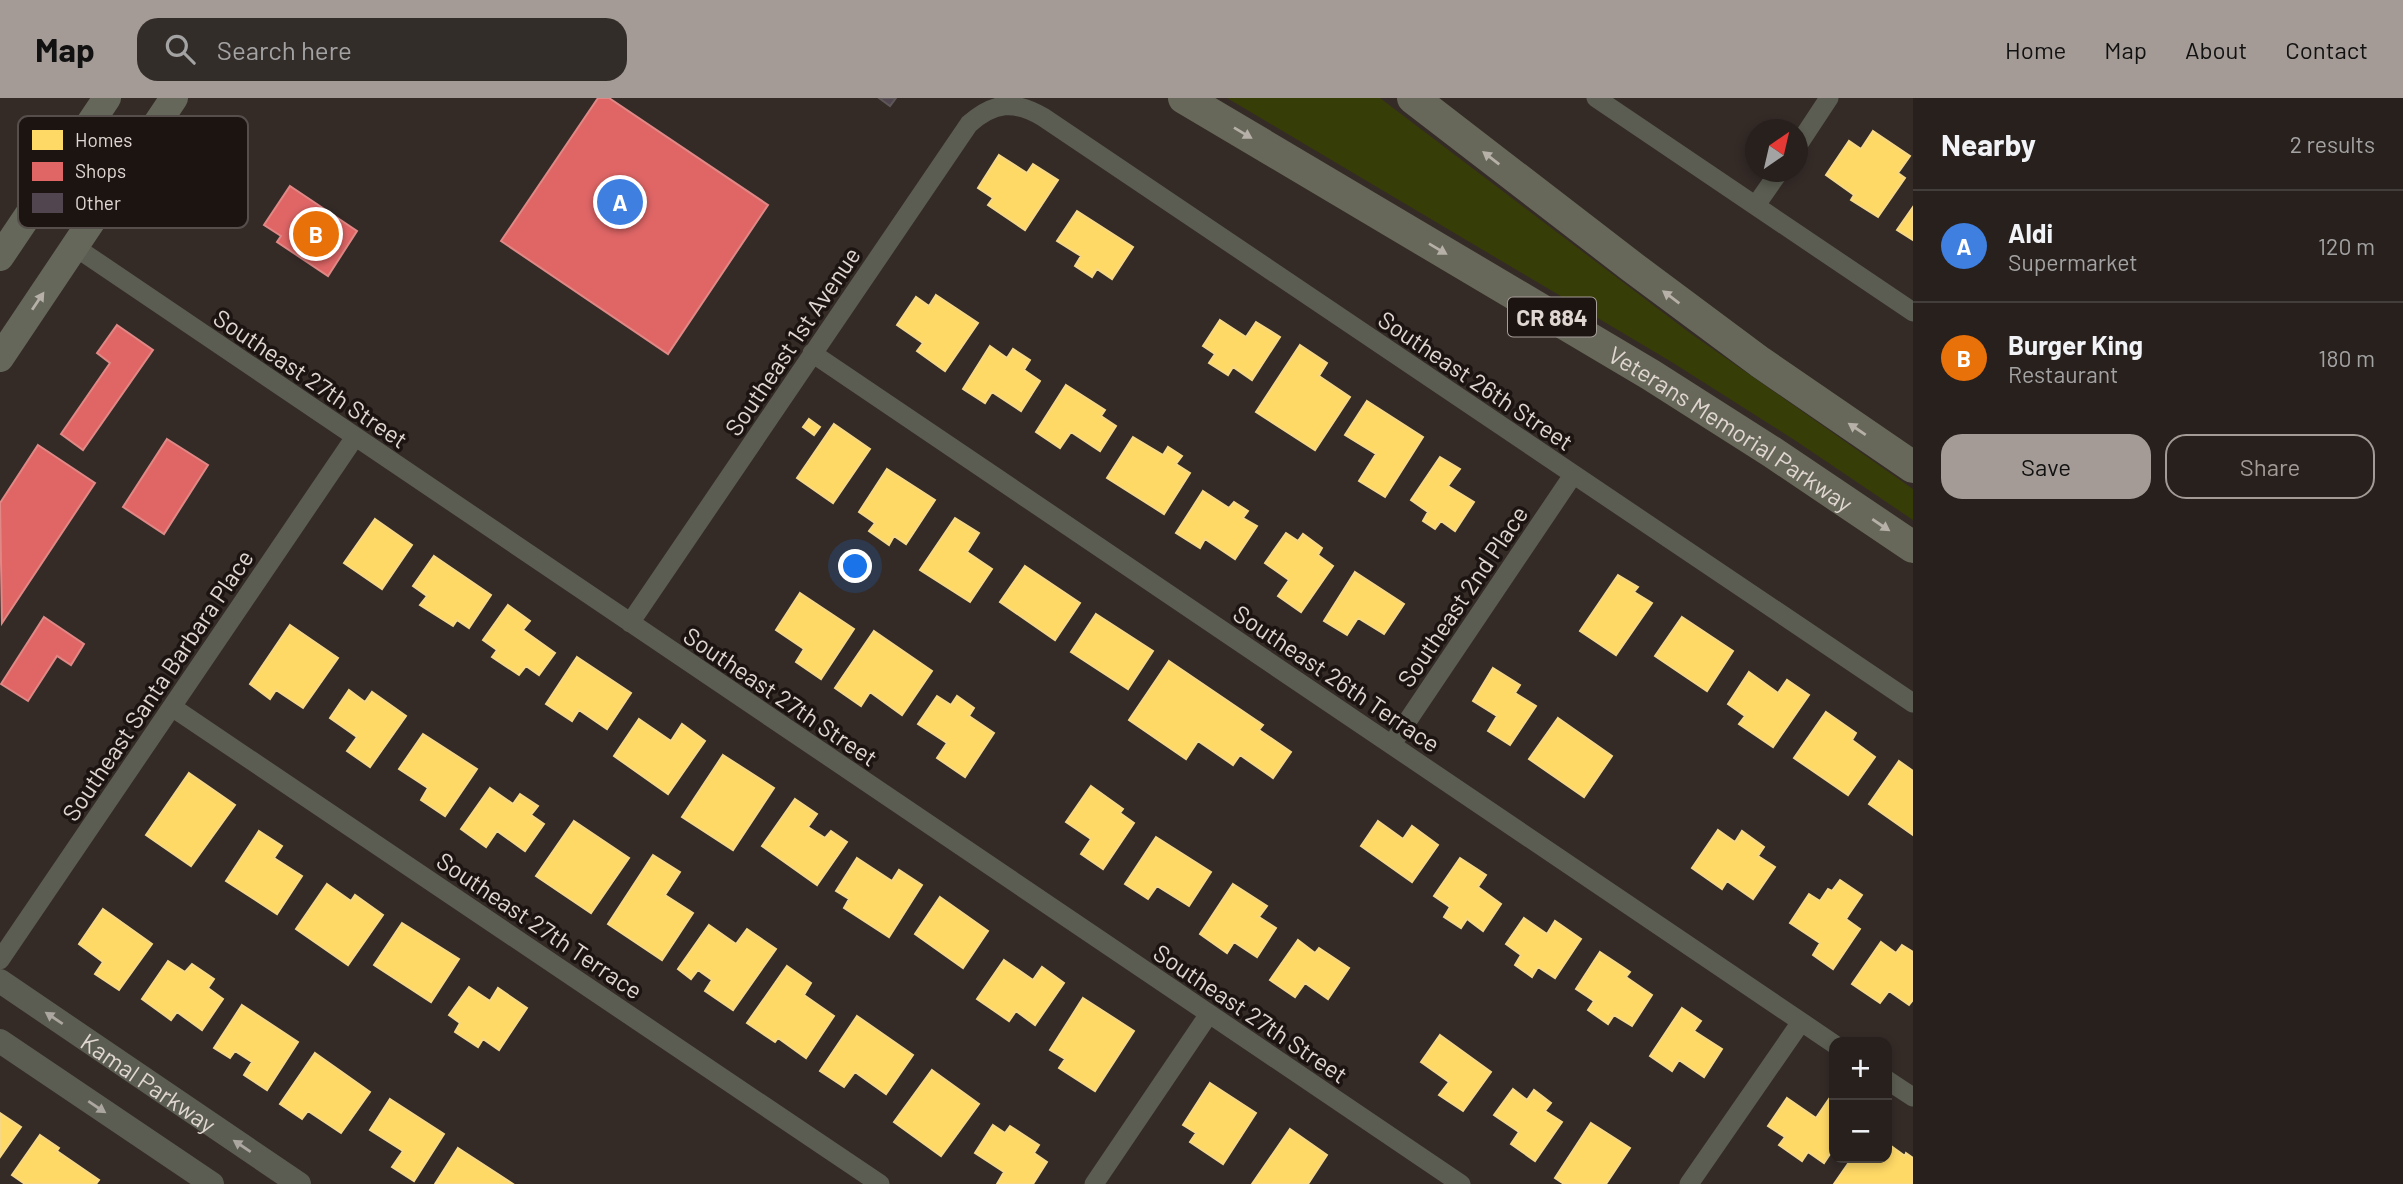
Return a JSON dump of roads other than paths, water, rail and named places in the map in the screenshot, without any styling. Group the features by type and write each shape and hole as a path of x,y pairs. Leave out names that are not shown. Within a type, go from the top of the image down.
{"highway":[{"name":"Veterans Memorial Parkway","path":"1184,98 1650,375 1772,452 1913,547"},
{"path":"1413,98 1760,362 1913,467"}],"main road":[{"path":"95,116 107,98"},
{"path":"162,116 174,98"},
{"path":"0,257 20,228"},
{"path":"0,358 88,228"}],"street":[{"path":"1596,98 1913,312"},
{"path":"1808,129 1829,98"},
{"name":"Southeast 1st Avenue","path":"630,623 969,124 993,107 1008,105"},
{"name":"Southeast 26th Street","path":"1008,105 1029,108 1043,117 1913,703"},
{"path":"1756,205 1772,182"},
{"name":"Southeast 27th Street","path":"75,247 1461,1184"},
{"name":"Southeast 26th Terrace","path":"812,353 1829,1041"},
{"name":"Southeast Santa Barbara Place","path":"0,960 355,437"},
{"name":"Southeast 2nd Place","path":"1392,744 1573,475"},
{"name":"Southeast 27th Terrace","path":"172,707 880,1184"},
{"name":"Kamal Parkway","path":"0,981 299,1184"},
{"path":"1094,1184 1209,1014"},
{"path":"1689,1184 1801,1022"},
{"name":"Kamal Parkway","path":"0,1041 212,1184"},
{"path":"1892,1083 1913,1097"}],"place":[{"name":"Aldi","path":"620,202"},
{"name":"Burger King","path":"316,234"}]}
